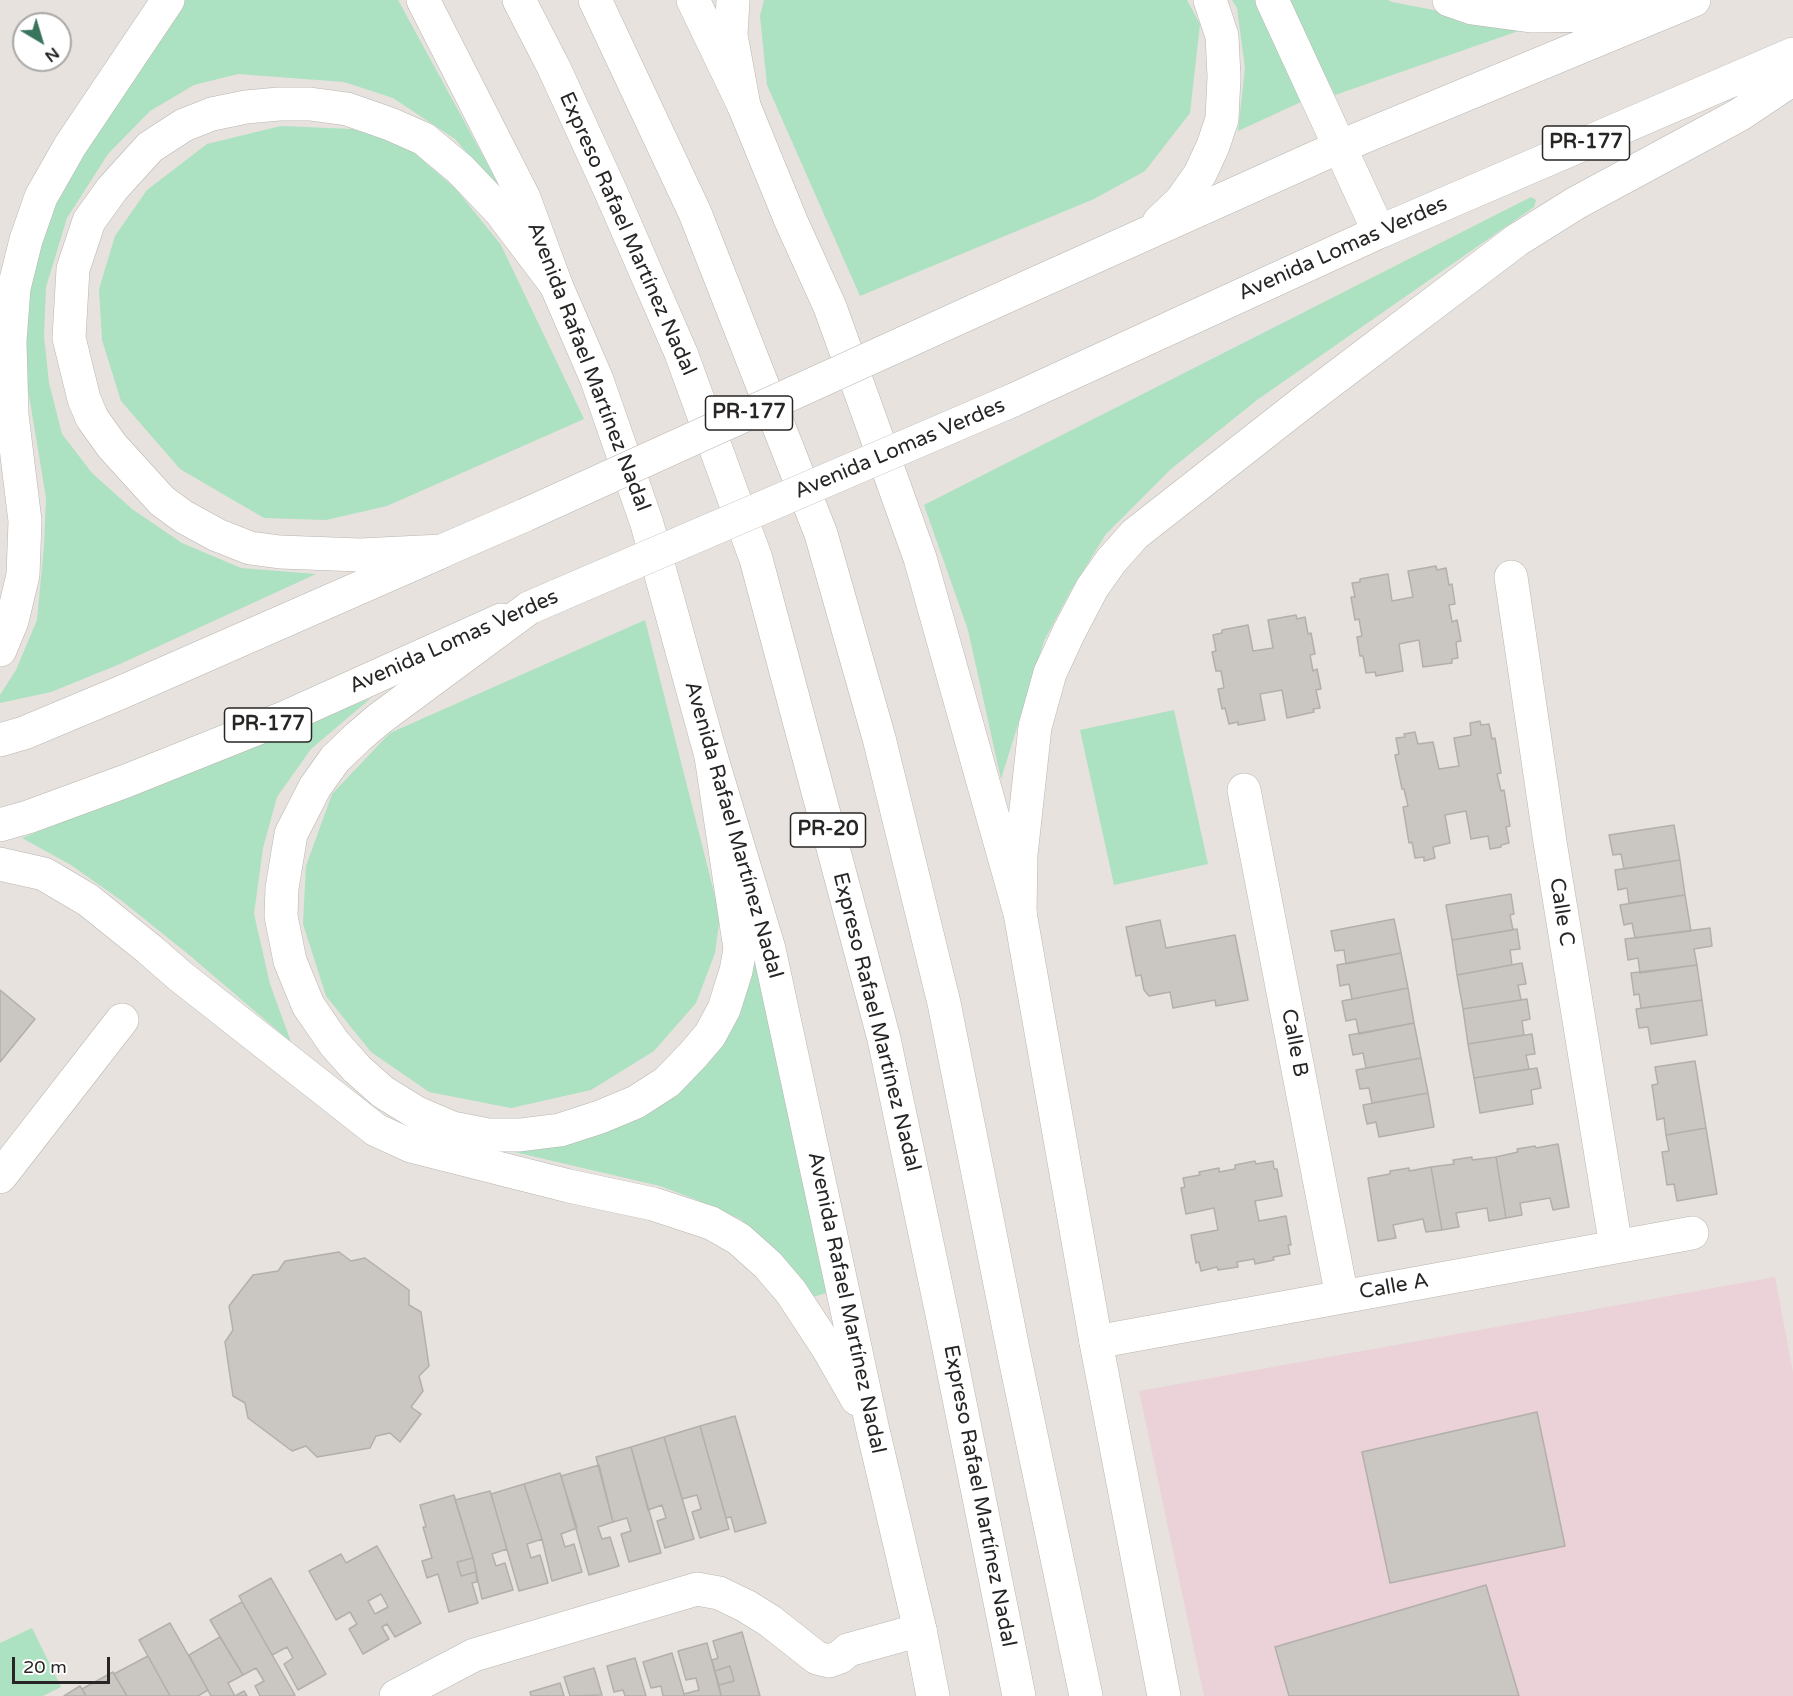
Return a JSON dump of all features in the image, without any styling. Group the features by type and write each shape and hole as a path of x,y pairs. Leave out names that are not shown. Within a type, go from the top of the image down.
{"main road":[{"path":"0,650 12,621 23,575 25,521 12,415 10,341 14,288 26,240 41,196 70,146 168,0"},
{"name":"Avenida Rafael Martínez Nadal","path":"423,0 524,198 556,285 597,380 647,524 711,756 770,949 872,1426 920,1630 933,1696"},
{"name":"Expreso Rafael Martínez Nadal","path":"519,0 554,68 681,353 756,559 884,1039 945,1325 1019,1696"},
{"name":"PR-20","path":"595,0 694,213 822,534 879,738 944,1003 1011,1342 1086,1696"},
{"path":"693,0 744,106 791,221 830,307 920,558 1020,913 1096,1342 1164,1696"},
{"path":"733,0 731,35 744,106"},
{"path":"1146,234 1181,201 1200,174 1222,119 1224,77 1221,36 1210,0"},
{"path":"1272,0 1379,232"},
{"path":"1449,0 1472,8 1531,16 1611,15 1689,0"},
{"name":"PR-177","path":"0,740 24,733 122,692 442,551 1339,147 1694,0"},
{"name":"Avenida Lomas Verdes","path":"0,825 126,782 286,717 529,608 1011,401 1379,232 1793,54"},
{"path":"1020,913 1021,855 1035,727 1050,673 1092,588 1111,561 1135,534 1315,393 1517,240 1576,203 1739,115 1793,79"},
{"path":"442,551 360,555 280,552 250,548 217,535 184,517 162,501 111,446 92,418 84,399 69,338 70,300 73,269 89,221 112,189 150,147 184,125 212,114 246,107 310,104 347,109 424,139 460,169 500,211 556,285"},
{"name":"Calle C","path":"1511,577 1550,842 1616,1247"},
{"path":"529,608 378,719 358,737 335,759 315,787 291,834 282,888 281,916 290,961 308,1005 334,1043 357,1069 383,1092 426,1117 452,1128 488,1136 520,1135 560,1130 600,1118 636,1102 667,1082 710,1035 724,1009 736,971 740,949 711,756"},
{"name":"Calle B","path":"1244,790 1342,1297"},
{"path":"0,864 44,874 88,900 180,976 376,1130 411,1146 569,1186 653,1204 711,1223 739,1239 768,1265 792,1292 829,1350 872,1426"},
{"path":"0,1177 122,1020"},
{"name":"Calle A","path":"1096,1342 1692,1233"},
{"path":"396,1696 474,1655 697,1589 719,1593 746,1606 806,1648 826,1642 848,1650 920,1630"}],"shaded area":[{"path":"1775,1277 1793,1373 1793,1696 1204,1696 1139,1391"}],"green space":[{"path":"179,0 398,0 506,198 455,139 393,98 344,82 238,74 194,85 150,111 108,154 67,218 46,287 44,336 49,383 62,434 92,473 132,509 182,543 241,568 316,574 120,664 51,692 0,703 0,695 16,670 37,620 44,546 46,498 28,389 24,338 25,274 48,203"},
{"path":"764,0 1187,0 1200,24 1190,113 1145,171 1094,199 860,296 767,85 760,16"},
{"path":"1232,0 1260,0 1301,102 1238,131 1245,68 1237,8"},
{"path":"1288,0 1388,0 1527,28 1335,95"},
{"path":"281,126 352,129 404,144 456,189 501,245 584,419 387,506 326,520 264,518 180,469 121,401 102,340 99,289 115,236 147,190 207,144"},
{"path":"1531,197 1536,200 1534,207 1257,400 1171,469 1106,534 1070,592 1044,641 1001,779 968,630 924,505"},
{"path":"645,620 720,916 715,953 696,1003 654,1051 591,1090 511,1108 429,1092 371,1052 326,996 303,924 306,866 332,794 390,733"},
{"path":"371,698 311,749 277,797 263,848 254,914 270,984 291,1042 122,901 71,865 22,838"},
{"path":"1174,710 1208,864 1114,885 1080,730"},
{"path":"751,959 757,963 829,1292 813,1297 784,1260 740,1219 660,1186 510,1151 616,1125"},
{"path":"32,1628 61,1687 43,1696 0,1696 0,1643"}],"building":[{"path":"1436,566 1437,570 1446,568 1449,585 1452,584 1455,604 1449,605 1452,622 1457,620 1461,641 1456,642 1458,658 1452,659 1452,663 1423,667 1419,640 1399,644 1403,671 1376,676 1375,672 1366,673 1357,637 1362,636 1359,619 1355,620 1351,597 1355,597 1352,583 1360,582 1360,579 1388,574 1392,601 1413,597 1408,571"},
{"path":"1296,615 1297,619 1305,617 1308,634 1311,633 1315,654 1310,655 1313,671 1317,669 1321,689 1316,690 1320,708 1313,709 1314,712 1287,718 1282,690 1260,694 1265,720 1238,725 1238,722 1229,724 1225,708 1222,709 1218,689 1224,688 1221,671 1216,671 1212,652 1216,651 1213,635 1222,633 1222,630 1248,625 1253,651 1273,648 1268,620"},
{"path":"1480,721 1481,725 1489,724 1492,739 1495,738 1501,773 1497,774 1501,791 1504,790 1510,826 1506,827 1509,843 1490,849 1488,836 1471,839 1466,811 1445,815 1450,843 1433,847 1435,858 1424,861 1424,857 1415,858 1412,842 1409,843 1403,807 1408,806 1395,755 1399,754 1396,738 1415,732 1418,744 1433,742 1439,769 1459,766 1454,738 1471,735 1470,723"},
{"path":"1674,825 1680,860 1624,869 1621,854 1613,855 1609,835"},
{"path":"1680,860 1685,895 1629,903 1627,888 1618,890 1615,870"},
{"path":"1511,894 1514,914 1510,915 1513,930 1452,940 1446,905"},
{"path":"1685,895 1691,931 1635,938 1632,923 1624,925 1620,905"},
{"path":"1394,919 1401,953 1346,964 1344,950 1335,951 1331,931"},
{"path":"1160,920 1166,948 1235,935 1248,1000 1216,1006 1215,1000 1173,1008 1170,992 1149,996 1144,990 1141,975 1136,976 1126,927"},
{"path":"1710,928 1712,946 1694,949 1697,965 1640,973 1638,958 1628,960 1625,939"},
{"path":"1517,929 1520,949 1510,950 1512,965 1457,975 1452,940"},
{"path":"1401,953 1408,988 1352,999 1349,984 1340,986 1337,965"},
{"path":"1522,963 1526,984 1518,985 1521,1000 1463,1009 1457,975"},
{"path":"1697,965 1702,1000 1641,1008 1639,994 1634,995 1631,973"},
{"path":"1408,988 1414,1023 1359,1034 1356,1019 1346,1021 1342,1001"},
{"path":"0,990 35,1019 0,1062"},
{"path":"1527,999 1530,1019 1522,1021 1524,1035 1468,1044 1463,1009"},
{"path":"1702,1000 1707,1035 1651,1044 1648,1027 1639,1028 1636,1009"},
{"path":"1414,1023 1421,1058 1366,1068 1363,1053 1353,1055 1349,1035"},
{"path":"1532,1034 1535,1054 1526,1055 1529,1069 1474,1078 1468,1044"},
{"path":"1421,1058 1428,1093 1372,1103 1369,1088 1360,1089 1356,1070"},
{"path":"1695,1061 1706,1128 1666,1135 1664,1118 1657,1120 1652,1085 1658,1084 1655,1067"},
{"path":"1537,1068 1541,1088 1531,1090 1533,1104 1480,1113 1474,1078"},
{"path":"1428,1093 1434,1127 1379,1137 1376,1122 1367,1124 1363,1105"},
{"path":"1706,1128 1717,1194 1677,1201 1674,1184 1667,1185 1662,1152 1669,1151 1666,1135"},
{"path":"1558,1144 1569,1207 1553,1210 1550,1198 1520,1203 1522,1215 1506,1218 1496,1157 1518,1152 1517,1149"},
{"path":"1472,1157 1472,1160 1496,1157 1506,1218 1489,1221 1487,1208 1456,1213 1459,1227 1442,1230 1431,1167 1454,1164 1453,1160"},
{"path":"1255,1161 1256,1164 1273,1161 1274,1169 1277,1169 1282,1196 1255,1201 1259,1221 1286,1216 1291,1245 1288,1245 1290,1254 1255,1264 1254,1259 1237,1262 1238,1267 1218,1270 1217,1267 1201,1271 1199,1262 1196,1263 1191,1235 1218,1230 1214,1208 1186,1214 1181,1188 1185,1187 1183,1178 1219,1168 1219,1172 1235,1169 1235,1165"},
{"path":"1431,1167 1442,1230 1426,1232 1423,1219 1393,1225 1396,1238 1378,1241 1368,1178 1390,1174 1390,1171 1409,1168 1409,1171"},
{"path":"339,1252 351,1261 365,1258 409,1290 409,1305 421,1312 429,1366 419,1376 423,1391 411,1407 421,1414 400,1442 390,1433 376,1436 370,1448 317,1457 306,1446 292,1451 248,1418 245,1403 233,1396 225,1342 233,1330 229,1306 253,1275 278,1271 285,1261"},
{"path":"1537,1412 1565,1546 1390,1583 1362,1452"},
{"path":"735,1416 766,1523 735,1532 731,1517 726,1518 700,1426"},
{"path":"700,1426 729,1529 700,1538 692,1512 701,1509 697,1495 682,1499 664,1437"},
{"path":"664,1437 694,1539 665,1548 657,1521 666,1518 662,1505 648,1510 631,1447"},
{"path":"631,1447 661,1553 629,1562 621,1534 631,1531 627,1518 613,1522 596,1457"},
{"path":"599,1465 613,1522 598,1527 602,1539 610,1537 619,1566 589,1575 561,1476"},
{"path":"560,1473 577,1528 561,1534 565,1547 574,1544 582,1572 552,1581 542,1539 524,1484"},
{"path":"524,1484 542,1539 527,1544 531,1558 540,1555 548,1583 519,1591 491,1494"},
{"path":"490,1491 507,1549 492,1554 496,1566 505,1563 513,1590 482,1599 473,1558 455,1500"},
{"path":"454,1495 473,1558 457,1562 461,1576 476,1572 477,1582 472,1583 478,1603 449,1612 438,1574 427,1578 422,1561 432,1558 423,1527 426,1527 420,1505"},
{"path":"377,1546 421,1623 395,1637 387,1624 382,1627 389,1639 363,1654 349,1629 357,1624 350,1612 336,1620 309,1571 341,1554 346,1563","holes":["381,1594 388,1607 375,1614 368,1601"]},
{"path":"473,1558 476,1572 461,1576 457,1562"},
{"path":"271,1578 326,1674 298,1690 284,1664 293,1658 287,1647 272,1655 239,1596"},
{"path":"1486,1585 1519,1696 1289,1696 1275,1647"},
{"path":"242,1602 295,1695 260,1696 255,1686 264,1681 256,1668 243,1675 210,1620"},
{"path":"170,1623 208,1690 198,1696 170,1696 139,1640"},
{"path":"742,1632 760,1696 721,1696 719,1685 734,1681 730,1666 715,1671 712,1660 718,1658 713,1641"},
{"path":"220,1637 243,1675 228,1683 235,1696 211,1696 189,1655"},
{"path":"707,1643 721,1696 684,1696 684,1694 699,1690 696,1678 686,1680 678,1651"},
{"path":"672,1653 684,1696 663,1696 661,1686 651,1688 643,1662"},
{"path":"148,1656 170,1696 127,1696 114,1674"},
{"path":"635,1658 646,1696 625,1696 623,1690 614,1692 607,1666"},
{"path":"730,1666 734,1681 719,1685 715,1671"},
{"path":"594,1668 602,1695 570,1696 564,1677"},
{"path":"113,1672 127,1696 86,1696 82,1689"},
{"path":"560,1683 564,1696 531,1696 530,1692"},
{"path":"80,1686 86,1696 64,1696"},
{"path":"244,1691 247,1696 235,1696"}]}
